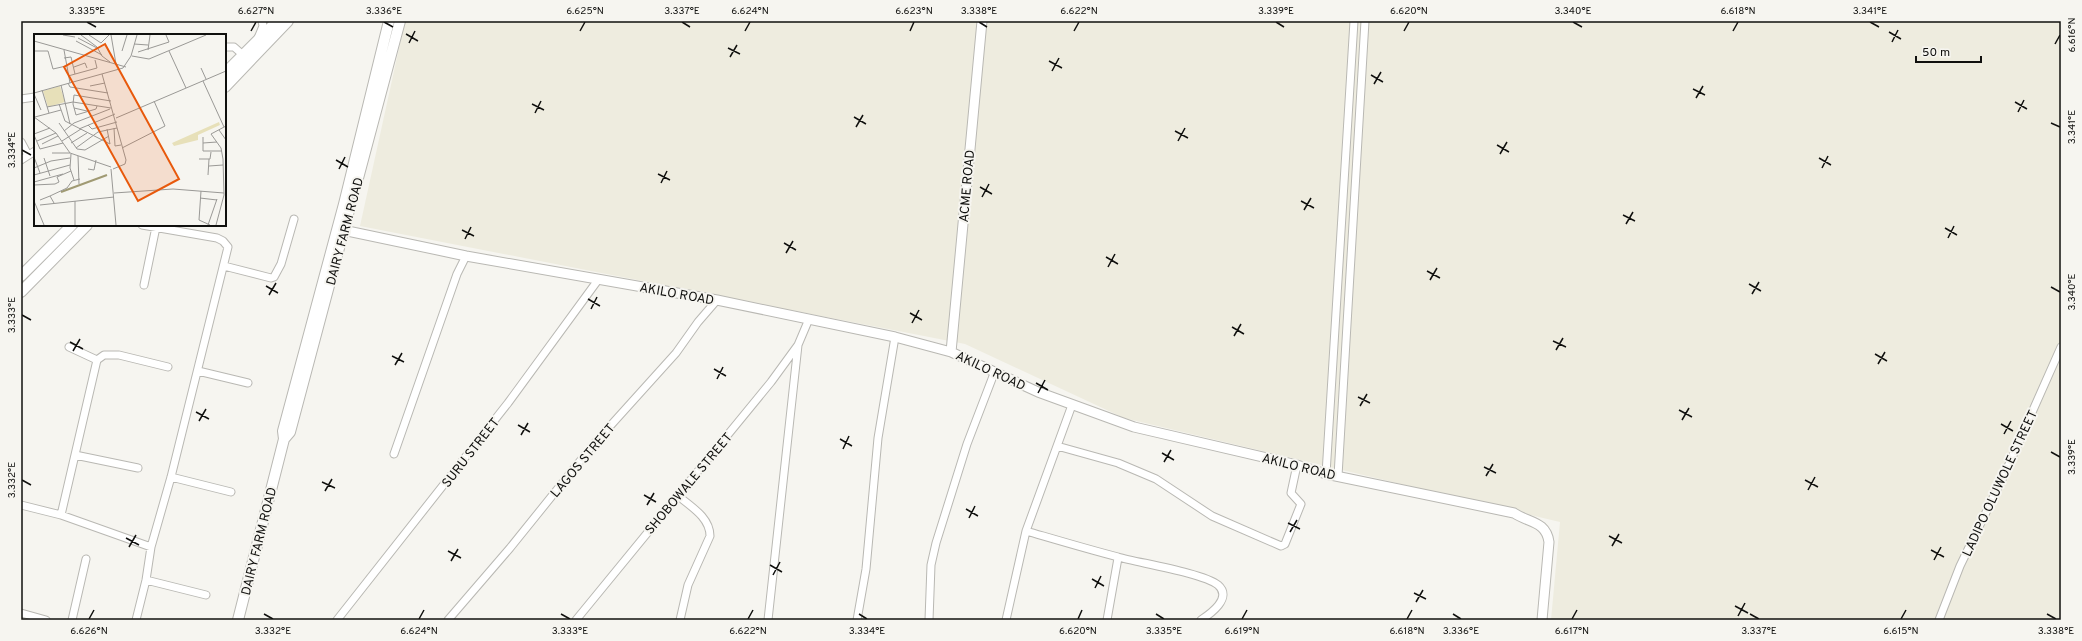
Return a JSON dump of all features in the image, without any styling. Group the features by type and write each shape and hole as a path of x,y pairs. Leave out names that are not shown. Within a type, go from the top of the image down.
{"main road":[{"path":"226,86 258,41 277,21"},
{"path":"226,72 246,59 288,21"},
{"name":"DAIRY FARM ROAD","path":"340,229 389,21"},
{"name":"DAIRY FARM ROAD","path":"238,620 284,439 283,431 400,21"},
{"path":"21,276 71,226"},
{"path":"21,292 86,226"}],"street":[{"path":"258,41 263,26 262,21"},
{"name":"ACME ROAD","path":"951,352 982,21"},
{"path":"1326,474 1354,21"},
{"path":"1338,476 1365,21"},
{"path":"226,47 234,47 246,59"},
{"path":"1352,66 1362,65"},
{"path":"21,99 34,97"},
{"path":"21,142 28,155"},
{"path":"21,160 34,152"},
{"path":"224,266 271,278 274,277 281,264 294,219"},
{"path":"136,620 146,580 151,547 171,477 228,247 223,241 217,238 149,226"},
{"path":"144,285 156,227"},
{"name":"AKILO ROAD","path":"340,229 466,256 717,300 895,337 951,352 1038,392 1134,427 1297,465 1326,474 1514,513 1542,526 1548,533 1549,542 1542,620"},
{"path":"394,454 457,274 466,256"},
{"name":"SURU STREET","path":"337,620 508,403 598,280"},
{"name":"LAGOS STREET","path":"448,620 510,548 593,445 676,353 698,322 717,300"},
{"path":"768,620 798,345 809,319"},
{"path":"857,620 866,569 878,438 895,337"},
{"name":"SHOBOWALE STREET","path":"576,620 771,382 798,345"},
{"name":"LADIPO OLUWOLE STREET","path":"1939,620 1960,566 2006,471 2061,347"},
{"path":"69,348 97,360"},
{"path":"61,515 97,360 104,354 119,355 168,367"},
{"path":"198,371 248,383"},
{"path":"929,620 931,565 936,543 967,444 994,371"},
{"path":"1006,620 1026,531 1072,405"},
{"path":"1057,446 1118,463 1156,479 1212,516 1281,546 1285,544 1300,508 1299,501 1291,493 1297,465"},
{"path":"75,456 138,468"},
{"path":"171,477 231,492"},
{"path":"677,495 705,519 710,528 710,536 688,585 680,620"},
{"path":"21,505 61,515 151,547"},
{"path":"1026,531 1118,558 1186,574 1217,585 1222,592 1222,600 1215,612 1201,620"},
{"path":"1107,620 1118,558"},
{"path":"72,620 86,559"},
{"path":"146,580 206,595"},
{"path":"21,613 46,620"}],"shaded area":[{"path":"405,21 2061,21 2061,620 1551,620 1560,522 1124,418 965,344 360,226"}]}
